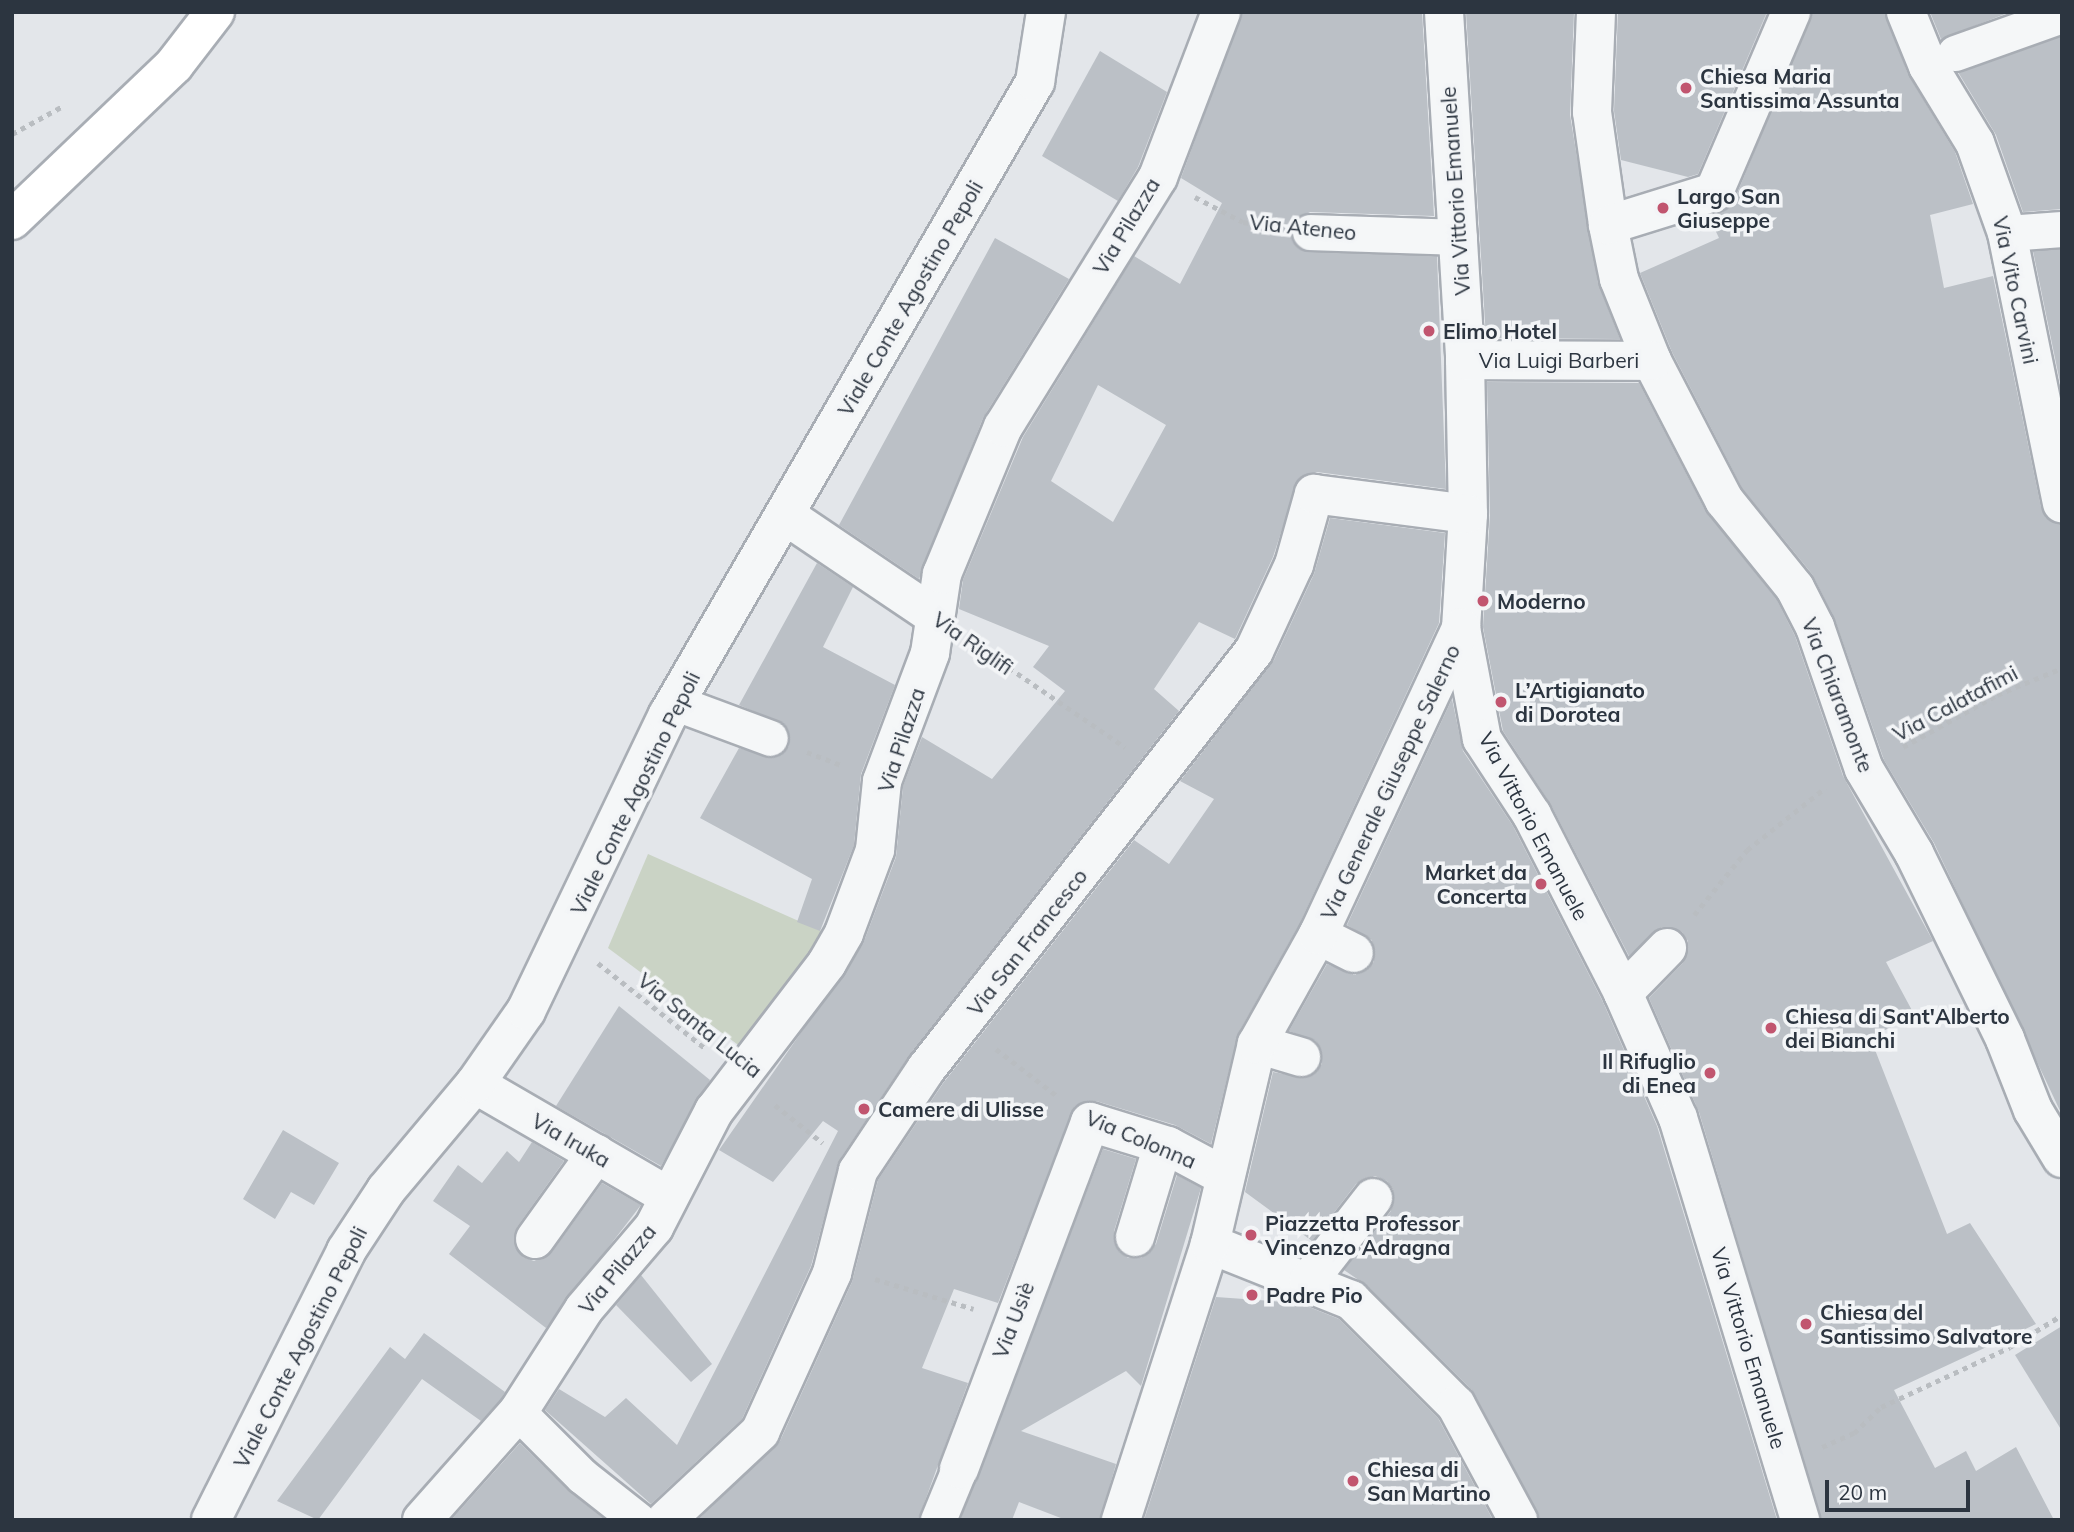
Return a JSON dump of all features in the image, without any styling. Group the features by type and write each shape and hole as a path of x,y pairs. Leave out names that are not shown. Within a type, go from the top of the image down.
{"main road":[{"path":"12,220 174,65 215,12"}],"street":[{"name":"Viale Conte Agostino Pepoli","path":"211,1520 346,1251 386,1190 475,1084 526,1011 676,703 1035,82 1046,12"},
{"name":"Via Pilazza","path":"422,1520 518,1412 584,1309 654,1227 714,1111 741,1078 844,933 875,850 882,781 930,653 933,615 942,575 1003,427 1158,177 1222,12"},
{"name":"Via Vittorio Emanuele","path":"1444,12 1465,360 1468,514 1461,628 1482,739 1532,815 1623,993 1678,1118 1785,1463 1800,1520"},
{"name":"Via Chiaramonte","path":"1596,12 1592,112 1608,225 1619,279 1652,361 1724,500 1795,588 1815,626 1863,764 1913,853 2006,1039 2033,1110 2062,1158"},
{"path":"1608,225 1714,192 1791,12"},
{"name":"Via Vito Carvini","path":"1906,12 1928,66 1975,143 2007,233 2062,503"},
{"path":"1955,52 1988,36 2030,29 2062,15"},
{"path":"2007,233 2062,229"},
{"name":"Via Ateneo","path":"1310,232 1459,236"},
{"name":"Via Luigi Barberi","path":"1465,360 1652,361"},
{"name":"Via San Francesco","path":"666,1520 760,1432 834,1266 859,1171 962,1023 1254,651 1294,565 1314,494 1468,514"},
{"name":"Via Riglifi","path":"785,515 933,615"},
{"name":"Via Generale Giuseppe Salerno","path":"1121,1520 1210,1244 1222,1175 1258,1044 1318,935 1461,628"},
{"path":"676,703 770,738"},
{"name":"Via Generale Giuseppe Salerno","path":"1318,935 1354,953"},
{"path":"1623,993 1667,948"},
{"path":"1258,1044 1301,1057"},
{"name":"Via Iruka","path":"475,1084 668,1196"},
{"name":"Via Colonna","path":"1090,1122 1163,1145 1222,1175"},
{"name":"Via Usiè","path":"939,1520 1090,1122"},
{"path":"1135,1237 1163,1145"},
{"path":"535,1239 596,1154"},
{"path":"1318,1268 1373,1198"},
{"path":"1210,1244 1318,1268 1456,1405 1487,1455 1518,1520"},
{"path":"518,1412 582,1476 638,1520"}],"path":[{"name":"Via Ateneo","path":"1158,177 1243,222 1310,232"},
{"name":"Via Riglifi","path":"933,615 1160,772"},
{"name":"Via Calatafimi","path":"1667,948 1747,850 1863,764 1997,695 2062,668"},
{"path":"770,738 882,781"},
{"name":"Via Santa Lucia","path":"564,936 816,1138"},
{"name":"Via Colonna","path":"962,1023 1090,1122"},
{"path":"834,1266 1013,1321"},
{"path":"1785,1463 1854,1433 1881,1407 2010,1347 2062,1315"}],"green space":[{"path":"648,854 828,934 745,1050 608,948"}],"building":[{"path":"1242,12 1422,12 1434,216 1310,212 1293,221 1290,232 1293,242 1309,252 1437,256 1446,489 1317,472 1298,480 1273,557 1235,639 1199,622 1154,689 1179,711 909,1056 840,1159 811,1266 742,1419 651,1504 545,1410 559,1389 605,1417 626,1398 677,1445 838,1131 823,1121 773,1182 719,1150 863,944 896,857 903,786 922,737 992,779 1065,691 1033,667 1049,646 959,609 963,580 1023,437 1134,256 1180,284 1222,203 1181,178","holes":["1098,385 1166,425 1113,522 1051,481"]},
{"path":"1466,12 1574,12 1570,115 1598,283 1620,339 1486,338"},
{"name":"Chiesa Maria Santissima Assunta","path":"1618,12 1767,12 1698,174 1688,177 1621,160 1614,111"},
{"path":"1812,12 1885,12 1908,74 1955,152 1973,204 1930,215 1944,288 1993,276 2041,507 2046,518 2062,524 2062,1115 1934,843 1884,760 1834,617 1812,574 1742,488 1672,352 1640,273 1719,238 1709,217 1734,201"},
{"path":"1930,12 2010,12 1941,39"},
{"path":"2062,36 2062,209 2023,212 1996,135 1958,72"},
{"path":"1100,51 1167,92 1138,167 1118,201 1042,156"},
{"path":"995,238 1069,279 983,418 919,579 839,525"},
{"path":"2062,249 2062,392 2033,251"},
{"path":"1487,382 1639,383 1705,510 1777,600 1795,636 1843,776 1933,941 1886,962 1915,1016 1870,1037 1947,1234 1970,1223 2036,1324 1894,1390 1935,1468 1966,1451 1976,1471 2016,1447 2054,1520 1821,1520 1699,1112 1649,998 1683,963 1688,941 1682,932 1662,927 1629,956 1551,805 1503,731 1483,627 1490,515"},
{"path":"1330,518 1445,533 1439,623 1299,925 1238,1034 1211,1144 1175,1125 1096,1101 1075,1106 998,1303 954,1289 922,1368 968,1383 918,1520 698,1520 780,1441 852,1282 878,1180 944,1082 1134,840 1169,864 1214,799 1180,781 1274,660 1314,574"},
{"path":"817,563 853,587 823,647 895,685 861,774 854,845 820,931 797,922 812,879 700,818 739,748 773,758 789,746 785,725 739,705"},
{"path":"1452,699 1463,751 1513,826 1603,1002 1657,1126 1777,1520 1540,1520 1472,1390 1366,1285 1344,1270 1391,1211 1393,1190 1387,1181 1375,1176 1356,1184 1312,1241 1245,1192 1273,1072 1305,1078 1322,1064 1316,1041 1289,1031 1327,964 1355,975 1374,962 1372,940 1347,925"},
{"path":"619,1006 710,1080 661,1166 556,1106"},
{"path":"283,1130 339,1163 314,1205 291,1192 275,1219 243,1199"},
{"path":"532,1142 564,1161 517,1227 515,1247 523,1257 534,1261 552,1252 602,1183 641,1205 546,1328 449,1254 470,1226 433,1201 458,1165 482,1183 507,1151 519,1162"},
{"path":"1103,1149 1136,1159 1114,1231 1119,1251 1128,1258 1141,1258 1156,1244 1177,1175 1201,1188 1141,1386 1126,1371 1021,1431 1116,1464 1100,1520 1066,1520 1019,1502 1012,1520 960,1520"},
{"path":"641,1275 712,1364 691,1382 616,1305"},
{"path":"1216,1297 1299,1303 1339,1319 1438,1418 1493,1520 1144,1520"},
{"path":"2062,1326 2062,1431 2015,1355"},
{"path":"424,1333 505,1392 501,1399 481,1421 422,1379 318,1520 277,1501 390,1347 405,1359"},
{"path":"520,1443 568,1490 605,1520 451,1520"}],"place":[{"name":"Chiesa Maria Santissima Assunta","path":"1686,88"},
{"name":"Largo San Giuseppe","path":"1663,208"},
{"name":"Elimo Hotel","path":"1429,331"},
{"name":"Moderno","path":"1483,601"},
{"name":"L’Artigianato di Dorotea","path":"1501,702"},
{"name":"Market da Concerta","path":"1541,884"},
{"name":"Chiesa di Sant'Alberto dei Bianchi","path":"1771,1028"},
{"name":"Il Rifuglio di Enea","path":"1710,1073"},
{"name":"Camere di Ulisse","path":"864,1109"},
{"name":"Piazzetta Professor Vincenzo Adragna","path":"1251,1235"},
{"name":"Padre Pio","path":"1252,1295"},
{"name":"Chiesa del Santissimo Salvatore","path":"1806,1324"},
{"name":"Chiesa di San Martino","path":"1353,1481"}]}
